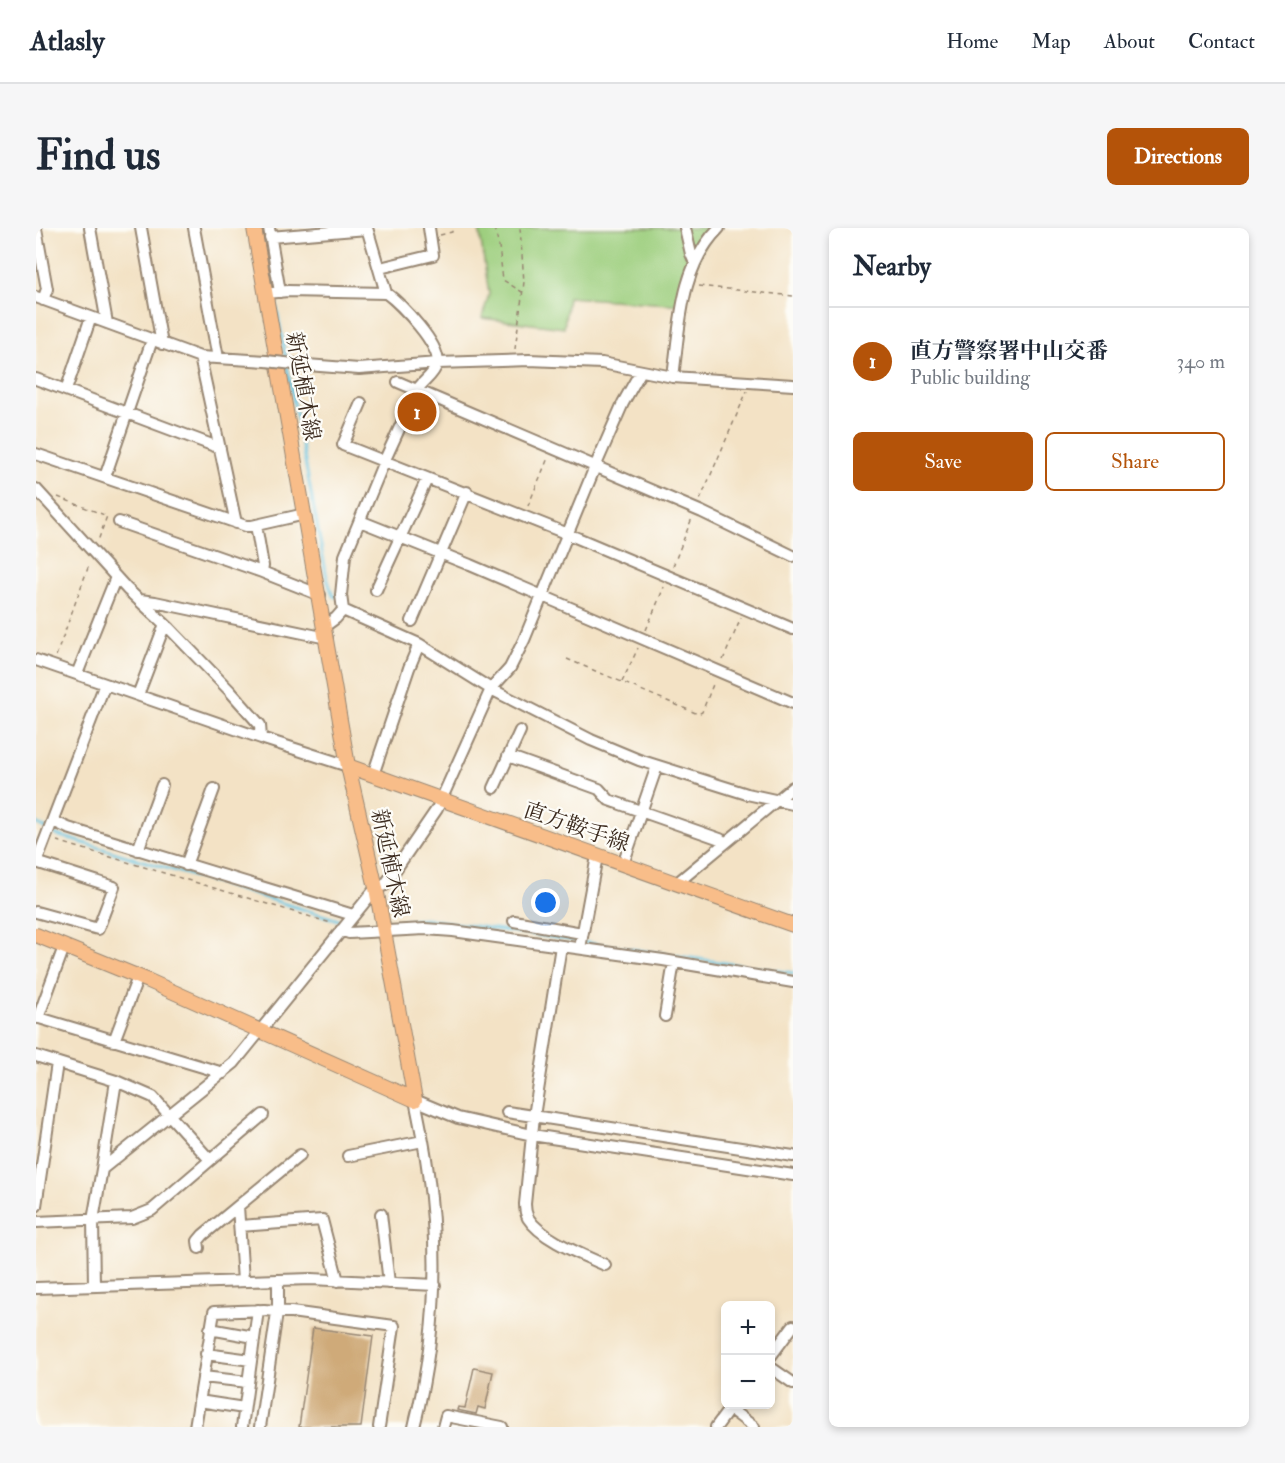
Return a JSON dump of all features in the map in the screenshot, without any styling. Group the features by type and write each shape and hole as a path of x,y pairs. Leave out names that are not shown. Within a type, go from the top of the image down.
{"main road":[{"name":"新延植木線","path":"254,228 273,292 305,514 348,766 385,930 415,1100"},
{"name":"直方鞍手線","path":"348,766 793,925"},
{"path":"36,935 138,977 415,1100"}],"street":[{"path":"90,228 107,323"},
{"path":"105,477 127,413 157,342 141,228"},
{"path":"194,228 218,358"},
{"path":"140,600 326,632 343,610 341,596 345,556 417,390 423,381 431,376 438,363 437,354 430,340 395,299 386,293 273,292 269,232 367,228 386,293"},
{"path":"685,228 690,254 695,263"},
{"path":"673,377 686,284 704,246 719,228"},
{"path":"36,229 46,289 40,298 200,357 360,369 438,363 514,361 602,363 673,377 793,385"},
{"path":"380,268 433,255 430,232"},
{"path":"66,390 91,317"},
{"path":"200,357 236,523"},
{"path":"102,1169 234,1063 353,915 376,888 385,885 441,800 491,689 510,668 524,640 595,467 623,404 641,371"},
{"path":"36,379 220,448"},
{"path":"398,382 696,509 793,556"},
{"path":"361,404 343,445 427,479 467,492 793,629"},
{"path":"36,453 246,526 305,514"},
{"path":"376,590 427,479"},
{"path":"36,489 116,577 230,691 260,725 261,738"},
{"path":"412,621 467,492"},
{"path":"360,521 793,703"},
{"path":"119,522 262,572 320,595"},
{"path":"256,525 262,572"},
{"path":"77,674 116,577"},
{"path":"343,610 419,644 491,689 591,740 657,766 747,794 793,804"},
{"path":"138,695 165,624"},
{"path":"373,775 419,644"},
{"path":"36,660 348,766"},
{"path":"36,912 98,929 114,887 36,862 41,835 53,821 105,684"},
{"path":"494,788 520,731"},
{"path":"508,756 599,789 609,800 720,839 724,843"},
{"path":"623,864 657,766"},
{"path":"138,850 162,785"},
{"path":"677,883 793,787"},
{"path":"186,865 214,789"},
{"path":"53,821 138,850 353,915"},
{"path":"580,948 597,856"},
{"path":"514,921 582,933"},
{"path":"341,930 349,933 372,933 385,930 453,931 674,962 793,982"},
{"path":"561,946 531,1135 525,1204 527,1217 540,1231 575,1252 605,1264"},
{"path":"64,947 37,1018 223,1073"},
{"path":"665,1016 674,962"},
{"path":"114,1041 138,977"},
{"path":"36,1056 116,1081 153,1097 210,1160"},
{"path":"36,1206 57,1063"},
{"path":"94,1286 93,1220 116,1081"},
{"path":"415,1100 458,1118 531,1135 793,1175"},
{"path":"414,1427 433,1330 435,1284 432,1207 415,1100"},
{"path":"507,1112 793,1156"},
{"path":"36,1222 132,1218 152,1210 263,1115"},
{"path":"348,1156 423,1141"},
{"path":"199,1248 198,1241 203,1235 300,1155"},
{"path":"238,1206 243,1281"},
{"path":"381,1214 389,1283"},
{"path":"240,1226 322,1220 338,1281"},
{"path":"36,1288 243,1281 435,1284"},
{"path":"260,1427 277,1311 278,1281"},
{"path":"242,1427 258,1310"},
{"path":"198,1427 199,1401 214,1312 258,1310 303,1313 394,1326 379,1427"},
{"path":"772,1355 793,1326"},
{"path":"210,1329 254,1337"},
{"path":"206,1354 251,1360"},
{"path":"775,1370 793,1383"},
{"path":"203,1377 248,1382"},
{"path":"199,1401 244,1408"},
{"path":"716,1427 730,1409"},
{"path":"734,1409 754,1427"},
{"path":"443,1427 446,1416 472,1424 499,1427"}],"path":[{"path":"430,232 452,232 452,228"},
{"path":"494,228 499,246 503,280 523,293"},
{"path":"514,361 524,282 520,228"},
{"path":"686,284 793,296"},
{"path":"622,682 751,382"},
{"path":"523,516 552,448"},
{"path":"52,665 107,516 56,497"},
{"path":"567,659 698,714 702,712 745,609"},
{"path":"41,835 51,841 62,842 337,925 341,930"}],"green space":[{"path":"479,228 719,228 703,246 683,305 568,297 564,328 482,318 489,294"}],"building":[{"path":"313,1328 373,1336 361,1427 299,1427"},
{"path":"474,1368 493,1372 485,1409 478,1407 476,1414 457,1410 458,1407 465,1408"}],"waterway":[{"path":"262,228 286,359"},
{"path":"287,366 327,578 333,596 337,597"},
{"path":"36,823 57,835 345,922"},
{"path":"387,923 426,919 793,973"},
{"path":"351,923 377,925"}],"place":[{"name":"直方警察署中山交番","path":"417,412"}]}
